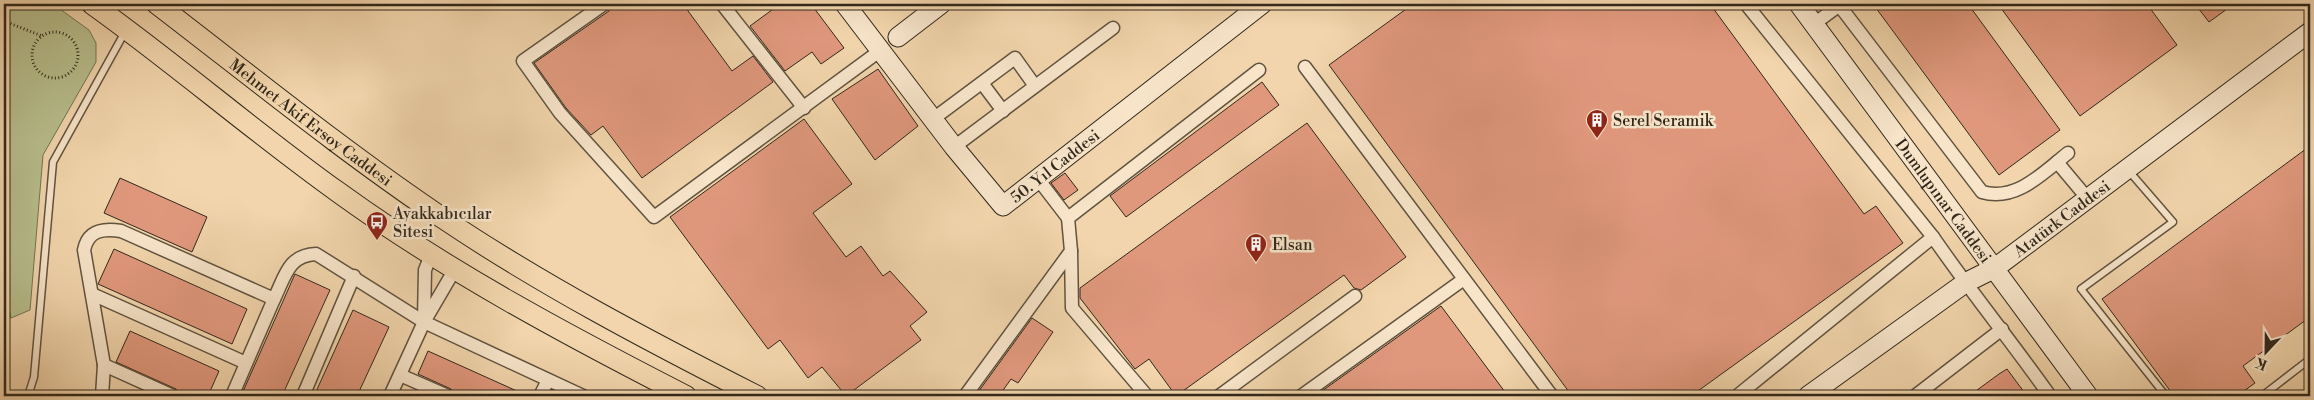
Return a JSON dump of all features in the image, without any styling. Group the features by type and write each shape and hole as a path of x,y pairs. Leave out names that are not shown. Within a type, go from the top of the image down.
{"main road":[{"path":"92,4 127,28 338,192 431,255 567,333 686,396"},
{"name":"Mehmet Akif Ersoy Caddesi","path":"157,4 361,162 442,218 534,276 609,320 757,396"}],"street":[{"path":"604,4 523,61 560,113 654,217 881,50"},
{"path":"722,4 804,108"},
{"name":"50. Yıl Caddesi","path":"845,4 954,147 1003,206 1262,4"},
{"path":"898,37 941,4"},
{"path":"1746,4 1933,237 1964,283 2002,328 2050,396"},
{"name":"Dumlupınar Caddesi","path":"1799,4 2088,396"},
{"path":"1814,24 1840,4 1982,192 1996,196 2025,187 2068,153"},
{"path":"954,147 1113,28"},
{"name":"Atatürk Caddesi","path":"1808,396 1964,283 1995,268 2310,32"},
{"path":"933,119 1015,58 1035,86"},
{"path":"1305,67 1552,396"},
{"path":"1068,218 1259,70"},
{"path":"982,83 1002,111"},
{"path":"2056,162 2088,199"},
{"path":"1038,179 1068,218 1071,250 1072,308 1147,396"},
{"path":"102,396 104,365 84,260 86,241 97,231 108,229 121,231 274,299"},
{"path":"1737,396 1933,237"},
{"path":"966,396 1071,250"},
{"path":"232,396 274,299 293,262 303,254 316,254 354,276 424,322 583,396"},
{"path":"424,322 425,270 431,255"},
{"path":"390,396 424,322 455,269"},
{"path":"303,396 354,276"},
{"path":"1301,396 1464,279"},
{"path":"92,294 246,363"},
{"path":"1219,396 1355,296"},
{"path":"1915,396 2002,328"},
{"path":"104,365 152,392 173,396"},
{"path":"400,375 448,396"},
{"path":"540,396 548,380"}],"lane":[{"path":"28,396 34,376 53,162 127,28"},
{"path":"2127,169 2174,222 2081,288 2166,396"},
{"path":"2262,396 2310,358"}],"path":[{"path":"4,21 42,36 57,32 71,39 76,45 77,61 68,74 54,78 47,77 36,68 32,54 36,41 42,36"}],"green space":[{"path":"4,4 53,4 89,30 96,43 96,62 43,155 30,310 11,318 4,290"}],"building":[{"path":"613,4 683,4 732,71 753,56 773,82 642,178 603,126 591,135 566,108 534,63 609,11"},
{"path":"780,4 811,4 844,48 821,64 812,52 785,71 750,26"},
{"name":"Serel Seramik","path":"1413,4 1710,4 1864,214 1876,206 1903,243 1691,396 1572,396 1329,65"},
{"path":"1873,4 1968,4 2060,130 1999,175"},
{"path":"1998,4 2147,4 2177,45 2080,116"},
{"path":"2195,4 2234,4 2209,22"},
{"path":"878,69 918,126 875,160 832,99"},
{"path":"1262,82 1279,105 1126,217 1110,196"},
{"path":"804,119 852,184 813,213 846,257 861,246 883,276 890,271 927,312 910,326 921,340 846,396 822,367 808,378 780,340 768,349 670,217"},
{"name":"Elsan","path":"1307,123 1406,257 1361,290 1354,288 1344,275 1176,396 1149,359 1135,369 1080,298 1080,288"},
{"path":"2310,146 2310,317 2243,366 2255,383 2237,396 2174,396 2102,299"},
{"path":"1065,173 1078,190 1064,200 1051,183"},
{"path":"120,178 207,217 192,252 104,213"},
{"path":"114,249 247,309 232,344 98,284"},
{"path":"295,274 330,290 282,396 241,396"},
{"path":"1441,306 1508,396 1315,396"},
{"path":"353,310 389,327 357,396 314,396"},
{"path":"1032,318 1053,332 1018,383 1011,379 999,396 976,395"},
{"path":"130,331 219,371 208,396 182,396 176,389 116,362"},
{"path":"428,351 528,396 456,396 451,389 418,374"},
{"path":"2007,369 2027,396 1969,396 1999,374"}],"place":[{"name":"Serel Seramik","path":"1597,139"},
{"name":"Ayakkabıcılar Sitesi","path":"377,241"},
{"name":"Elsan","path":"1256,263"}]}
